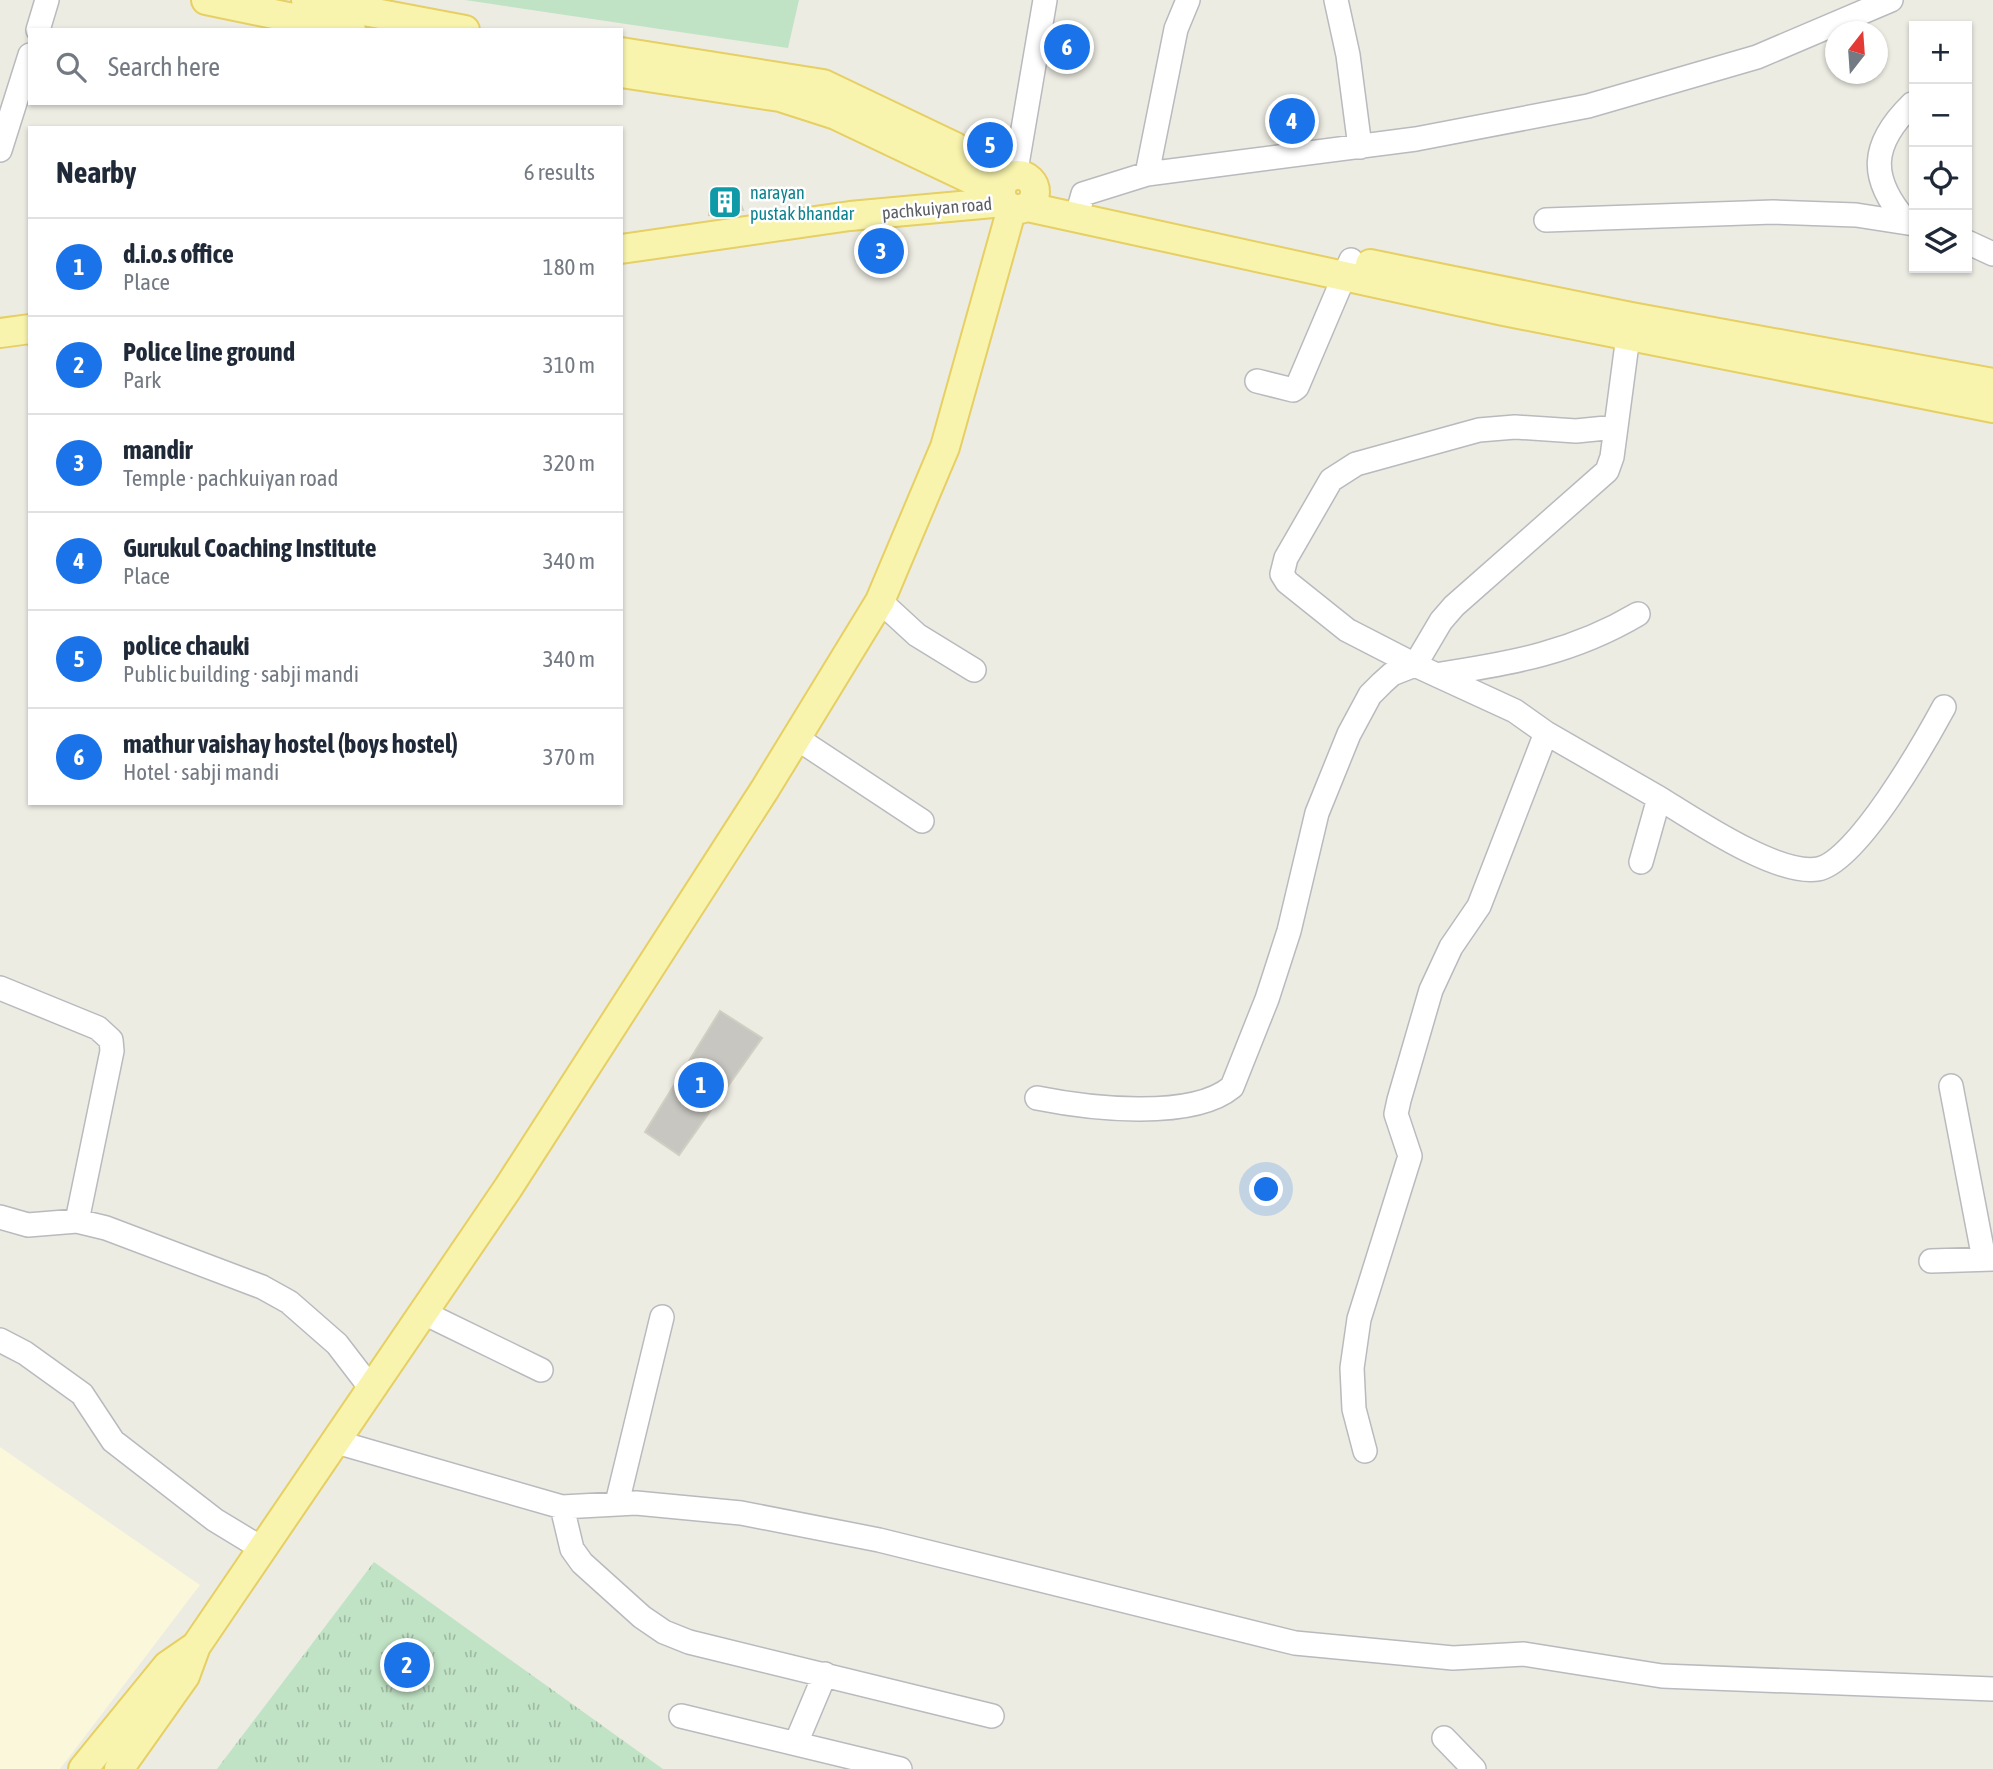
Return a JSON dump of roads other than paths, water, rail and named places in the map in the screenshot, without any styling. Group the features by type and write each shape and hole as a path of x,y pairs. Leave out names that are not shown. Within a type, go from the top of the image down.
{"main road":[{"path":"206,0 261,6 344,28"},
{"path":"306,0 454,28"},
{"path":"623,52 820,96 836,115 1014,195 1078,211 1170,220 1347,269 1628,335 1762,351"},
{"path":"623,73 780,97 820,96"},
{"path":"119,1769 185,1676 196,1646 261,1548 508,1188 880,601 945,447 1014,195"},
{"name":"pachkuiyan road","path":"623,249 1014,195"},
{"path":"1347,269 1992,396"},
{"path":"0,333 28,329"},
{"path":"83,1769 167,1666 196,1646"}],"street":[{"path":"39,28 47,0"},
{"path":"1014,195 1045,0"},
{"path":"1147,174 1176,29 1188,0"},
{"path":"1336,0 1348,55 1360,147"},
{"path":"1078,211 1083,194 1147,174 1360,147 1588,106 1757,57 1891,0"},
{"path":"0,150 28,61"},
{"path":"1909,108 1894,125 1878,167 1882,190 1909,222"},
{"path":"1546,220 1773,212 1856,215 1909,223"},
{"path":"1972,244 1993,254"},
{"path":"1257,381 1291,390 1297,387 1347,269"},
{"path":"1037,1098 1078,1106 1155,1107 1203,1102 1232,1087 1267,999 1289,931 1317,813 1357,716 1392,674 1416,665 1441,621 1454,606 1607,471 1612,457 1628,335"},
{"path":"1616,427 1576,431 1515,427 1479,430 1356,464 1331,480 1286,558 1282,574 1287,582 1347,629 1515,711 1546,733 1767,858 1806,869 1820,869 1836,861 1874,818 1917,756 1944,707"},
{"path":"880,601 917,635 974,670"},
{"path":"1441,674 1547,656 1605,634 1638,614"},
{"path":"1365,1451 1354,1409 1352,1368 1359,1319 1410,1156 1396,1114 1399,1100 1431,990 1451,947 1479,906 1546,733"},
{"path":"796,737 922,821"},
{"path":"1641,862 1660,798"},
{"path":"0,988 98,1028 111,1040 113,1051 77,1221"},
{"path":"1931,1261 1988,1259 1951,1086"},
{"path":"0,1217 39,1226 77,1221 106,1228 262,1287 289,1302 337,1344 370,1387"},
{"path":"422,1312 541,1370"},
{"path":"617,1503 662,1317"},
{"path":"0,1340 25,1353 82,1394 113,1441 215,1520 261,1548"},
{"path":"333,1441 562,1507 617,1503 741,1513 867,1538 1294,1643 1452,1658 1524,1654 1662,1676 1993,1689"},
{"path":"562,1507 572,1549 582,1563 664,1632 689,1642 992,1716"},
{"path":"796,1743 825,1674"},
{"path":"681,1716 900,1769"},
{"path":"1444,1738 1474,1769"}],"place":[{"name":"mathur vaishay hostel (boys hostel)","path":"1067,47"},
{"name":"Gurukul Coaching Institute","path":"1292,121"},
{"name":"police chauki","path":"990,145"},
{"name":"narayan pustak bhandar","path":"725,202"},
{"name":"mandir","path":"881,251"},
{"name":"d.i.o.s office","path":"701,1085"},
{"name":"Police line ground","path":"407,1665"}]}
